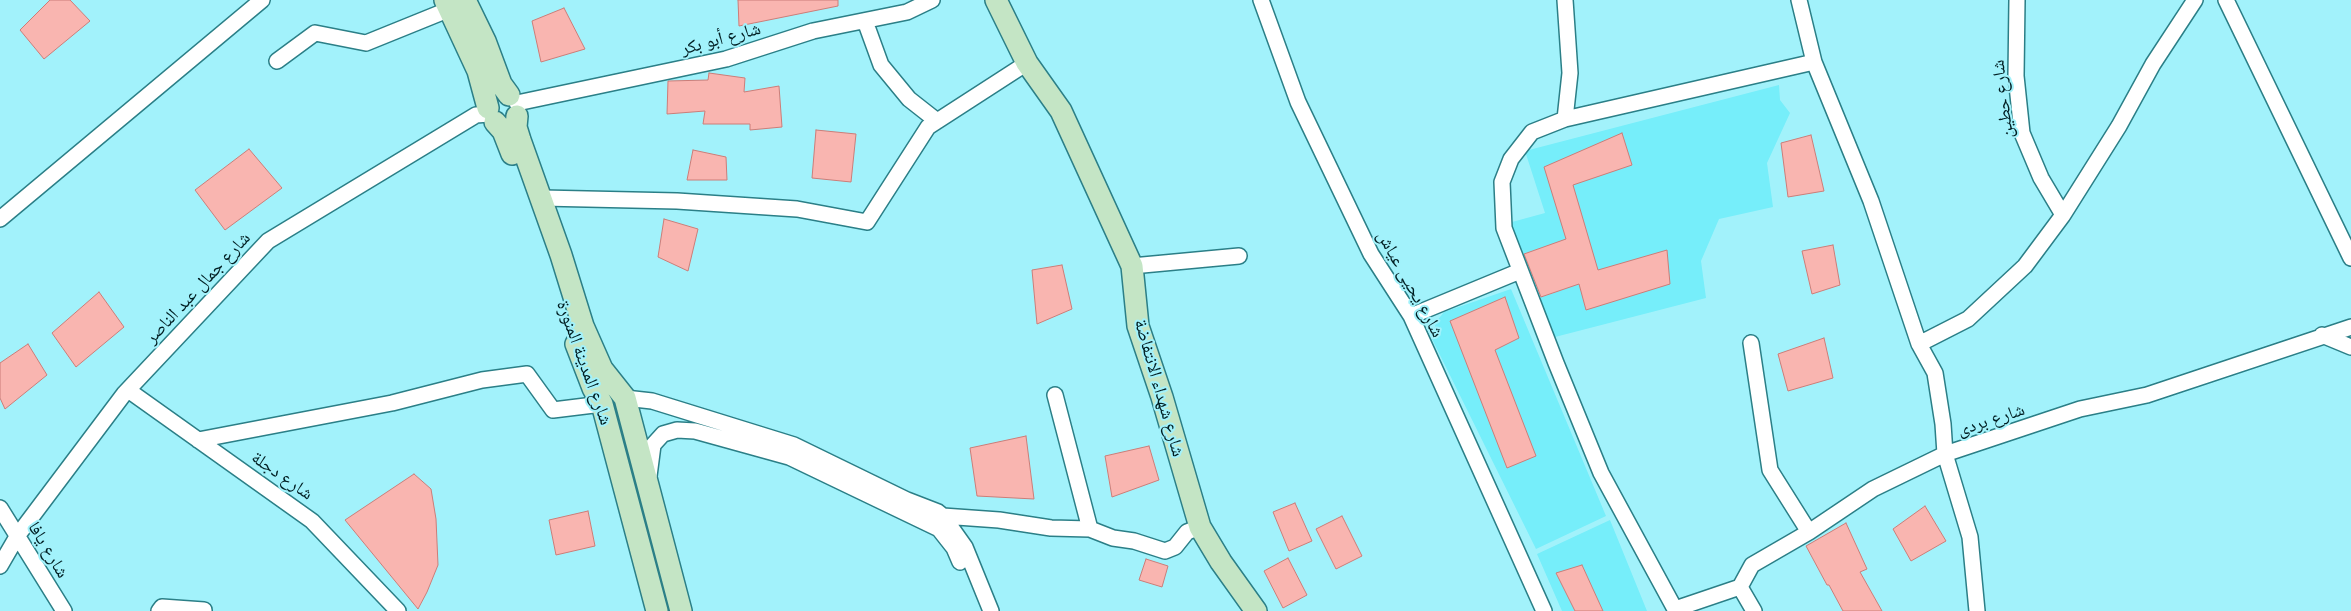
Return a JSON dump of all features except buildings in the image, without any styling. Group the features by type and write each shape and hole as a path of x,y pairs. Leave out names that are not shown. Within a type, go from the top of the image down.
{"main road":[{"name":"شارع شهداء الانتفاضة","path":"996,0 1027,63 1061,111 1132,266 1138,326 1162,397 1200,527 1220,562 1256,611"},
{"path":"453,3 485,41 501,84 514,104 516,127 520,140 542,198 590,345 602,369 624,398 681,611"},
{"name":"شارع المدينة المنورة","path":"453,3 478,71 491,114 507,140 568,324 593,388 602,404 657,611"},
{"path":"491,114 489,102 496,95 514,104"}],"street":[{"path":"0,219 262,0"},
{"name":"شارع أبو بكر","path":"514,104 726,60 813,31 907,12 932,0"},
{"name":"شارع يحيى عياش","path":"1261,0 1298,102 1335,182 1370,254 1411,316 1544,611"},
{"path":"1565,0 1570,74 1565,119"},
{"path":"1799,0 1814,62 1871,202 1919,344 1935,373 1943,424 1944,454 1970,537 1977,611"},
{"name":"شارع حطين","path":"2017,0 2016,76 2022,133 2041,178 2063,215"},
{"path":"1919,344 1968,319 2026,266 2063,215 2119,126 2153,64 2195,0"},
{"path":"2226,0 2351,258"},
{"path":"277,61 315,33 366,43 453,3"},
{"path":"865,21 882,65 910,99 937,121"},
{"path":"1754,611 1740,587 1675,610 1601,473 1504,228 1502,182 1511,159 1532,132 1565,119 1814,62"},
{"path":"542,198 677,201 797,209 867,222 928,127 1027,63"},
{"name":"شارع جمال عبد الناصر","path":"0,566 18,535 128,390 268,241 476,115 491,114"},
{"path":"1132,266 1240,256"},
{"path":"1411,316 1520,271"},
{"name":"شارع بردى","path":"1740,587 1752,566 1809,532 1872,489 1944,454 2080,409 2147,395 2351,327"},
{"path":"2322,336 2351,347"},
{"path":"1752,343 1770,470 1809,532"},
{"path":"198,440 392,403 482,380 527,374 553,410 602,404"},
{"name":"شارع دجلة","path":"128,390 312,521 398,611"},
{"path":"1056,395 1090,529"},
{"path":"624,398 652,401 794,445 907,500 940,519 965,547 991,611"},
{"path":"648,486 653,445 663,434 677,430 695,431 789,457 940,519 979,520 1051,528 1090,529 1113,538 1134,541 1165,551 1175,547 1187,532 1200,527"},
{"name":"شارع يافا","path":"0,508 64,611"},
{"path":"940,519 982,611"},
{"path":"965,547 966,530 979,520"},
{"path":"159,611 162,607 204,610"}],"shaded area":[{"path":"1779,85 1780,100 1790,113 1767,163 1773,207 1719,219 1701,261 1706,298 1555,337 1539,298 1567,288 1550,245 1523,254 1508,240 1512,222 1545,213 1525,151"},
{"path":"1511,289 1606,516 1536,549 1432,339 1436,322 1444,312"},
{"path":"1610,520 1647,611 1562,611 1537,554"}]}
